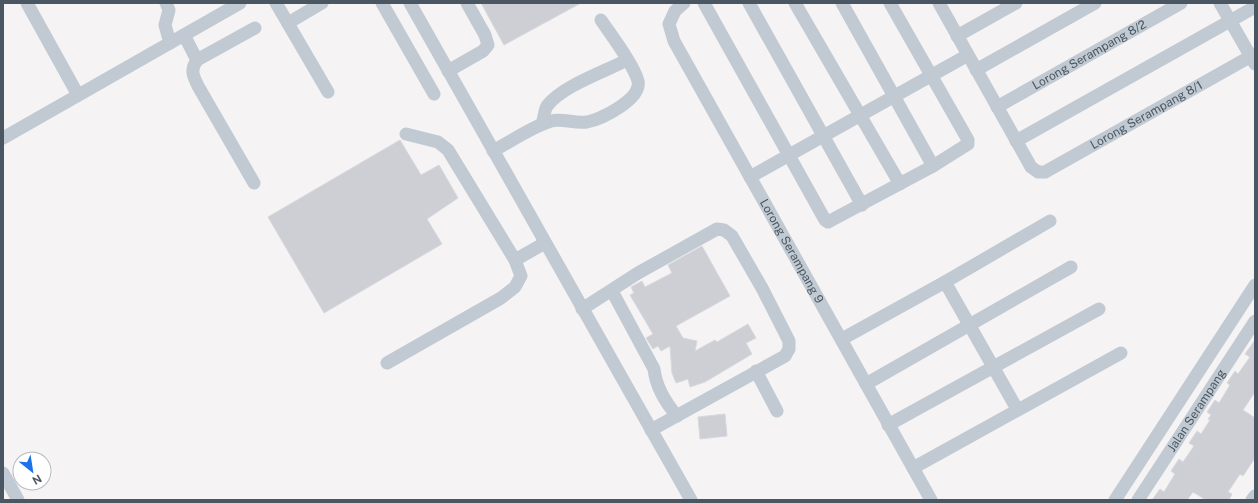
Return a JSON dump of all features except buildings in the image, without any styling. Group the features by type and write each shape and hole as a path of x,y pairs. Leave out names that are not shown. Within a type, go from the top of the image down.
{"street":[{"path":"26,3 78,95"},
{"path":"166,3 169,10 165,25 170,43"},
{"path":"3,138 240,3"},
{"path":"276,3 328,92"},
{"path":"288,23 322,3"},
{"path":"382,3 434,94"},
{"path":"410,3 690,500"},
{"path":"448,71 483,51 488,45 485,35 466,3"},
{"name":"Lorong Serampang 9","path":"684,3 672,17 669,24 670,32 931,500"},
{"path":"704,3 788,155 825,220 828,222 933,166 966,147 968,144 968,140 890,3"},
{"path":"749,3 862,205"},
{"path":"795,3 900,184"},
{"path":"842,3 933,166"},
{"path":"939,3 1016,141 1255,7"},
{"path":"957,36 1016,3"},
{"path":"976,70 1095,3"},
{"name":"Lorong Serampang 8/2","path":"997,107 1181,3"},
{"path":"1220,3 1253,59"},
{"path":"494,151 542,124 561,120 578,122 589,121 629,101 636,93 638,81 627,60 601,20"},
{"path":"254,183 192,74 193,67 197,60 255,28"},
{"path":"184,35 197,60"},
{"path":"750,177 968,55"},
{"name":"Lorong Serampang 8/1","path":"1016,141 1031,167 1038,172 1045,172 1253,59"},
{"path":"542,124 546,108 554,99 572,87 627,60"},
{"path":"387,363 501,298 515,287 521,276 515,260 448,150 438,142 406,134"},
{"path":"842,339 1050,221"},
{"path":"582,308 612,291 638,273 716,229 724,230 732,236 762,288 789,341 789,349 785,356 651,430"},
{"path":"515,260 546,243"},
{"path":"866,384 1072,267"},
{"path":"944,282 1017,409"},
{"path":"1115,500 1255,285"},
{"path":"612,291 654,369 656,381 665,402 677,416"},
{"path":"888,425 1099,309"},
{"name":"Jalan Serampang","path":"1138,500 1255,321"},
{"path":"913,468 1017,409 1121,353"},
{"path":"756,371 777,412"},
{"path":"3,473 18,500"},
{"path":"1252,500 1255,496"}]}
